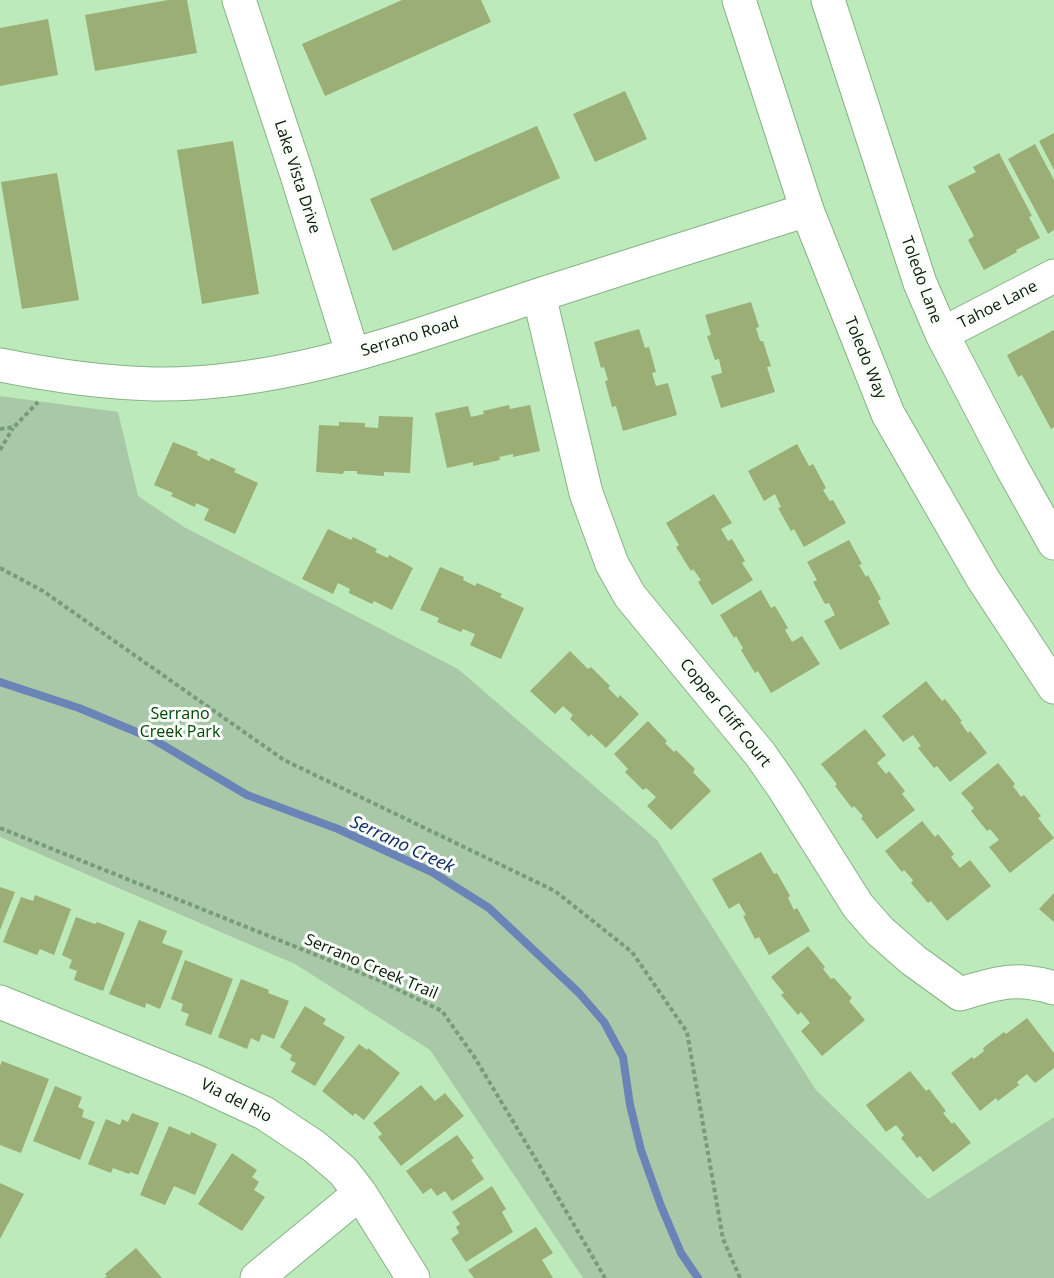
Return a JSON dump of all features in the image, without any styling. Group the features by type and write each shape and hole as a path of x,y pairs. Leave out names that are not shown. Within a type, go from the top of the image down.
{"street":[{"name":"Lake Vista Drive","path":"238,0 296,172 353,355"},
{"name":"Toledo Way","path":"739,0 807,210 888,414 983,579 1054,687"},
{"name":"Toledo Lane","path":"828,0 920,283 942,334 1054,543"},
{"name":"Serrano Road","path":"0,365 94,381 154,384 212,381 293,370 391,346 539,295 807,210"},
{"name":"Tahoe Lane","path":"942,334 1054,276"},
{"name":"Copper Cliff Court","path":"539,295 586,493 612,564 630,596 760,754 858,906 879,931 913,960 960,994 1017,980 1054,988"},
{"name":"Via del Rio","path":"0,1002 195,1081 264,1113 315,1147 343,1171 360,1193 413,1278"},
{"path":"257,1278 360,1193"}],"path":[{"path":"0,450 14,428 38,402"},
{"path":"0,429 14,428"},
{"path":"0,568 43,591 284,760 555,891 632,952 687,1032 723,1239 740,1278"},
{"name":"Serrano Creek Trail","path":"0,828 376,979 442,1011 481,1068 604,1278"}],"green space":[{"name":"Serrano Creek Park","path":"0,396 118,412 138,496 184,527 458,669 657,840 816,1090 928,1199 1054,1117 1054,1278 583,1278 430,1050 295,964 0,837"}],"building":[{"path":"168,0 187,0 197,53 95,71 85,15"},
{"path":"402,0 481,0 491,22 325,96 302,44"},
{"path":"48,19 58,75 0,86 0,28"},
{"path":"625,91 647,139 595,162 573,114"},
{"path":"537,126 560,178 393,251 370,199"},
{"path":"1054,133 1054,170 1039,141"},
{"path":"233,141 259,294 202,304 177,150"},
{"path":"1035,144 1054,180 1054,230 1048,234 1008,159"},
{"path":"999,153 1032,216 1029,217 1040,238 984,270 968,240 974,236 948,186 976,172 973,167"},
{"path":"57,173 79,300 22,309 1,182"},
{"path":"751,302 759,327 756,328 760,341 763,341 771,366 767,367 775,392 721,408 711,376 722,373 719,359 715,360 707,336 711,335 705,315"},
{"path":"639,329 645,348 649,347 656,372 652,373 656,386 668,383 677,415 623,431 616,406 612,407 605,381 608,380 604,367 601,368 594,342"},
{"path":"1054,330 1054,427 1051,429 1022,375 1018,377 1007,355"},
{"path":"509,405 510,409 530,405 540,451 513,457 513,454 499,457 500,460 473,466 473,462 447,468 435,413 468,406 471,417 484,414 483,411"},
{"path":"379,416 413,417 410,473 384,472 384,476 357,474 357,471 344,471 343,474 316,472 319,425 339,426 339,422 365,423 365,427 378,428"},
{"path":"173,442 198,452 197,455 209,461 211,458 236,469 234,472 258,483 235,534 204,520 209,509 196,503 195,507 171,496 173,493 154,485"},
{"path":"797,444 809,466 813,464 826,488 823,490 830,501 833,500 846,523 804,547 794,529 791,531 778,508 781,507 775,494 764,501 748,471"},
{"path":"714,494 732,523 721,529 728,541 732,539 745,561 742,563 753,580 712,605 698,582 701,580 693,569 691,571 676,547 679,545 666,523"},
{"path":"328,529 351,540 353,537 377,549 375,552 388,558 389,555 413,568 392,610 349,593 350,589 338,583 333,594 302,579"},
{"path":"849,540 862,564 859,565 866,577 868,575 881,599 878,601 890,624 840,650 824,621 835,615 829,603 825,604 813,582 817,580 807,562"},
{"path":"440,567 464,577 463,580 475,586 477,583 502,594 500,597 524,608 501,659 470,645 475,634 463,629 461,632 437,622 439,618 420,610"},
{"path":"761,590 771,608 775,606 788,628 785,630 792,642 802,636 820,664 771,693 758,671 755,673 741,650 743,648 736,636 734,638 720,615"},
{"path":"570,651 588,669 591,667 610,686 608,688 618,698 620,695 639,714 606,748 591,734 589,737 570,719 573,715 563,706 555,714 530,691"},
{"path":"926,681 942,701 945,699 968,733 970,731 987,753 950,782 937,766 934,768 918,748 921,746 913,735 903,742 882,716"},
{"path":"648,721 667,741 665,743 674,752 676,750 695,769 693,772 711,791 671,830 647,806 656,797 646,788 643,790 625,772 628,769 614,754"},
{"path":"865,729 886,755 877,763 886,774 889,771 905,791 902,794 915,810 877,839 861,818 863,816 854,806 852,808 821,764"},
{"path":"998,763 1015,784 1013,786 1021,797 1024,795 1041,816 1038,818 1054,838 1010,873 989,847 999,840 990,829 987,831 971,811 974,808 961,793"},
{"path":"922,821 935,837 938,834 954,854 951,857 960,868 970,860 991,886 947,921 931,901 928,903 911,883 913,880 904,870 902,872 885,851"},
{"path":"761,852 774,874 777,873 790,896 788,898 794,910 797,908 810,931 769,955 759,937 755,939 739,903 729,909 712,879"},
{"path":"0,887 15,892 0,930"},
{"path":"1054,893 1054,922 1039,909"},
{"path":"35,895 71,909 54,955 40,949 37,955 3,942 21,897 33,901"},
{"path":"76,917 125,933 103,991 74,980 77,971 69,968 72,960 62,955"},
{"path":"139,920 167,931 162,943 183,951 160,1009 146,1003 145,1008 109,994"},
{"path":"808,946 825,967 823,969 831,979 834,978 852,998 849,1001 865,1020 822,1056 801,1031 810,1023 801,1012 798,1015 781,995 784,993 771,977"},
{"path":"185,960 233,979 211,1035 185,1025 189,1014 181,1011 183,1004 171,999"},
{"path":"241,979 289,1001 274,1039 262,1034 259,1042 251,1038 247,1049 218,1037"},
{"path":"305,1006 326,1019 323,1024 345,1037 315,1086 291,1072 296,1063 290,1060 292,1055 280,1047"},
{"path":"1027,1018 1054,1053 1054,1068 1035,1083 1027,1074 1017,1082 1019,1085 998,1101 996,1098 980,1111 951,1073 972,1057 974,1059 984,1051 983,1048 1004,1032 1006,1034"},
{"path":"359,1044 367,1050 368,1048 400,1073 364,1120 355,1113 353,1116 322,1091"},
{"path":"2,1061 49,1079 21,1153 0,1145 0,1066"},
{"path":"910,1071 926,1091 929,1089 946,1111 943,1113 952,1124 954,1122 971,1143 933,1172 920,1156 917,1158 901,1138 904,1135 896,1125 886,1132 866,1105"},
{"path":"421,1085 435,1101 445,1093 464,1116 401,1166 378,1137 382,1134 373,1123"},
{"path":"55,1086 82,1097 78,1107 84,1110 82,1117 95,1122 80,1160 33,1141"},
{"path":"132,1113 159,1123 138,1175 113,1168 111,1173 88,1164 106,1119 120,1125 122,1119 128,1122"},
{"path":"169,1126 190,1135 191,1132 217,1144 195,1195 174,1186 165,1205 140,1195"},
{"path":"457,1135 474,1158 471,1160 484,1179 452,1201 445,1191 437,1196 431,1188 423,1194 406,1171"},
{"path":"232,1153 257,1170 252,1177 259,1182 254,1190 265,1197 242,1231 198,1204"},
{"path":"0,1183 24,1194 0,1239"},
{"path":"492,1186 506,1209 502,1212 513,1232 466,1262 451,1239 459,1233 456,1227 460,1224 452,1212"},
{"path":"536,1227 553,1253 542,1260 553,1278 474,1278 468,1270"},
{"path":"136,1248 162,1278 104,1278 107,1276 105,1274"}],"waterway":[{"name":"Serrano Creek","path":"0,682 79,708 151,738 247,795 338,829 432,872 489,908 579,993 604,1022 623,1057 630,1105 641,1150 661,1206 681,1253 698,1278"}]}
